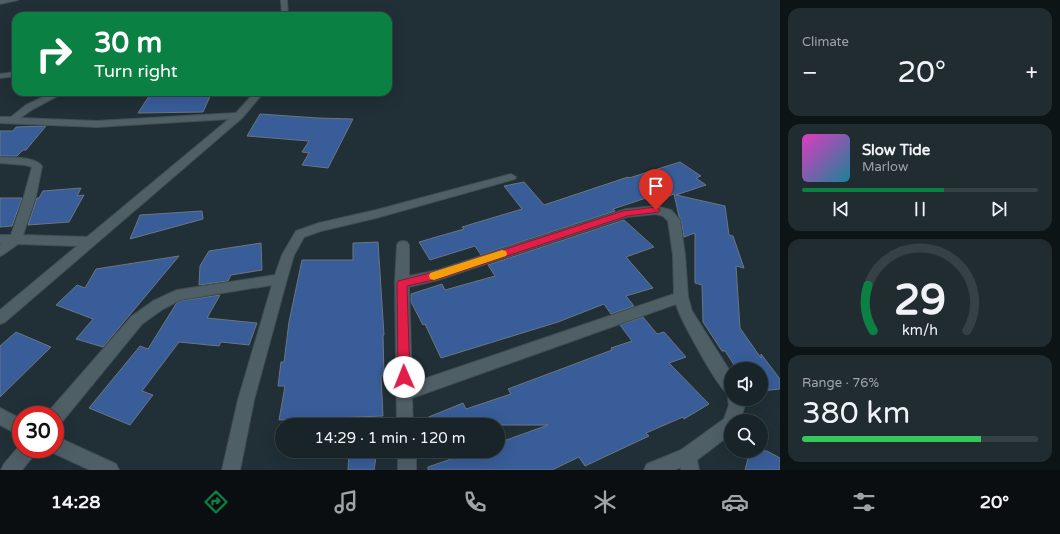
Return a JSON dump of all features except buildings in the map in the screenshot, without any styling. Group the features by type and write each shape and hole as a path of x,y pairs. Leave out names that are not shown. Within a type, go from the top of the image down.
{"street":[{"path":"0,2 15,0"},
{"path":"284,0 285,12"},
{"path":"0,76 12,74"},
{"path":"13,120 19,113 32,105 52,96"},
{"path":"0,318 239,116 256,96"},
{"path":"0,120 60,125 95,125 239,116"},
{"path":"0,160 27,162 37,166 30,196 16,239 0,251"},
{"path":"231,470 246,400 280,279 288,255 300,234 319,227 376,214 511,177"},
{"path":"402,283 438,275 626,213 656,210 667,212 674,220 679,255 681,297 685,312 724,377"},
{"path":"0,239 91,242"},
{"path":"403,246 402,283 406,418"},
{"path":"64,406 137,320 158,305 177,295 280,279"},
{"path":"404,393 681,297"},
{"path":"0,416 12,423"},
{"path":"653,470 689,463 724,430"},
{"path":"64,449 110,470"},
{"path":"10,470 20,458"},
{"path":"407,458 408,470"}],"slow traffic":[{"path":"434,276 502,254"}],"route":[{"path":"404,377 402,283 438,275 626,213 656,210"}]}
